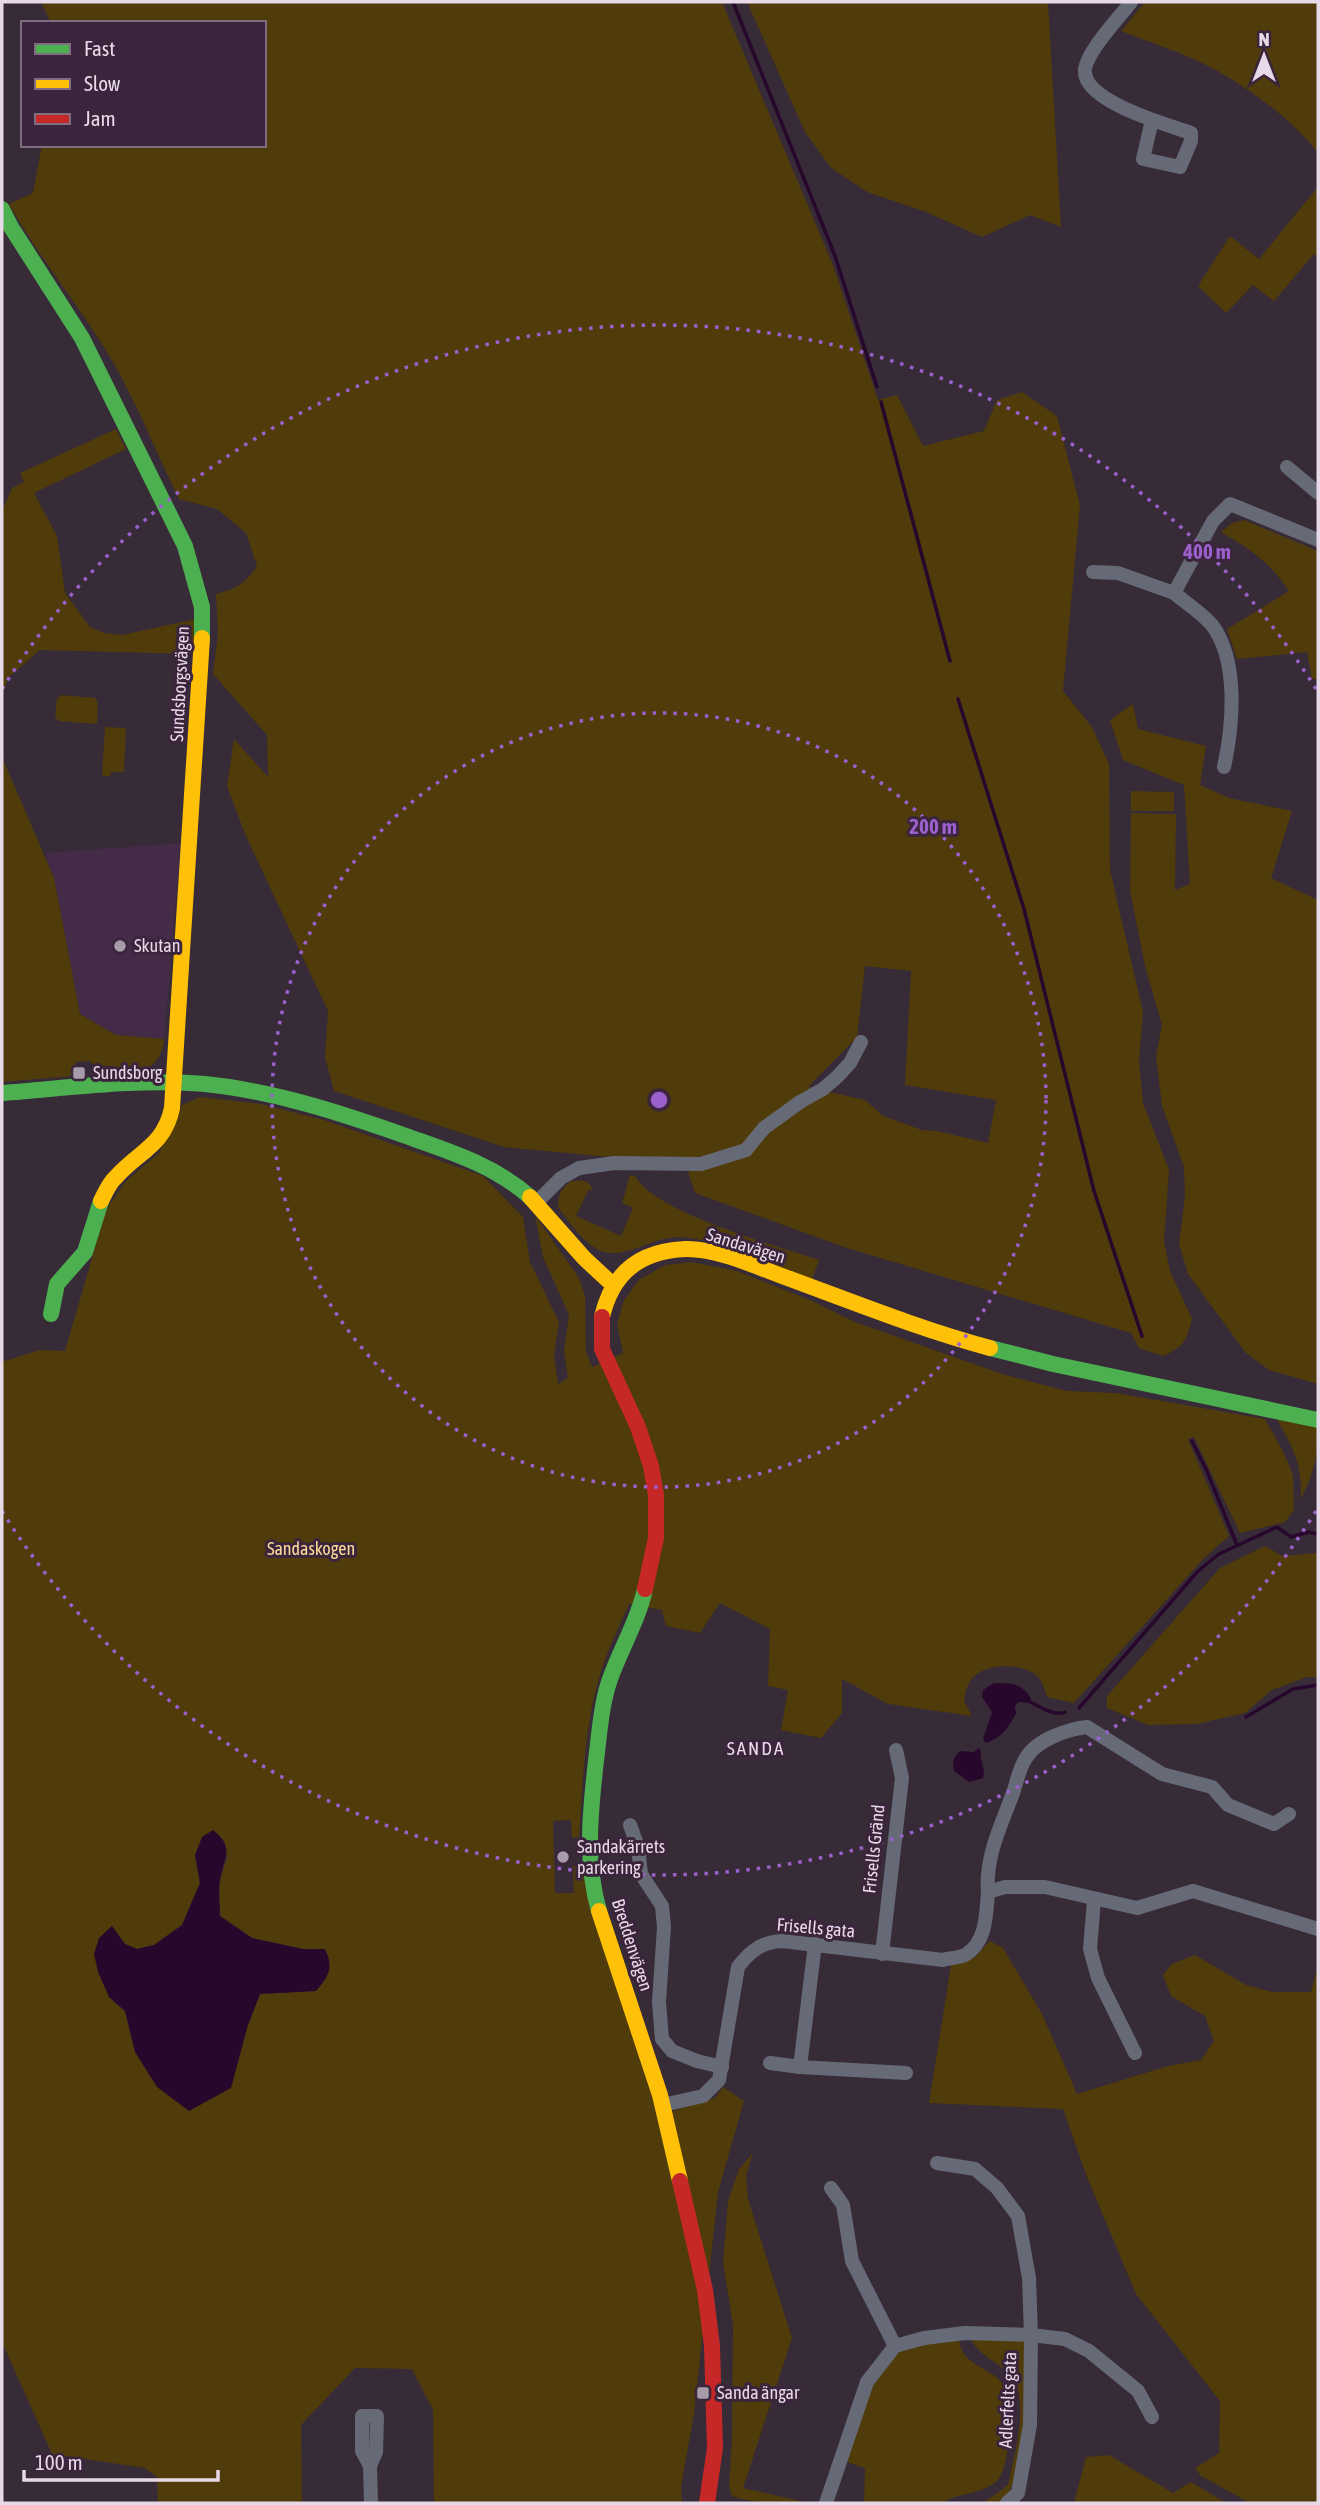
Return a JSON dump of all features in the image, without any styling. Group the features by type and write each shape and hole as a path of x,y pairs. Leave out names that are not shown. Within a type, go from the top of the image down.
{"street":[{"path":"1131,2 1090,56 1085,68 1085,78 1093,91 1152,120"},
{"name":"Sundsborgsvägen","path":"2,209 6,229 82,338 107,387 185,546 202,607 204,627 201,678 173,1083"},
{"path":"1287,467 1318,493"},
{"path":"1174,593 1213,522 1230,504 1318,540"},
{"path":"1093,572 1118,573 1174,593 1212,624 1227,655 1232,733 1224,767"},
{"path":"537,1202 561,1178 579,1168 614,1163 701,1164 746,1150 764,1128 837,1077 850,1063 861,1042"},
{"path":"2,1093 173,1083 204,1084 271,1095 342,1114 477,1162 502,1175 537,1202 597,1273 613,1285"},
{"path":"51,1314 57,1284 85,1252 100,1202 114,1178 148,1150 168,1126 173,1083"},
{"name":"Sandavägen","path":"613,1285 634,1263 660,1252 688,1249 729,1257 939,1334 1053,1364 1318,1420"},
{"name":"Breddenvägen","path":"613,1285 606,1299 601,1321 602,1349 638,1427 651,1466 656,1495 656,1538 641,1608 610,1679 601,1716 592,1793 592,1877 598,1907 663,2105 702,2277 712,2346 715,2448 707,2503"},
{"name":"Frisells gata","path":"663,2105 703,2096 719,2080 738,1967 747,1955 770,1942 815,1944 882,1954 943,1959 964,1956 979,1942 984,1926 988,1892 986,1876 990,1855 1026,1757 1040,1744 1073,1728 1087,1727 1162,1774 1212,1787 1228,1805 1274,1824 1289,1814"},
{"name":"Frisells Gränd","path":"882,1954 902,1778 896,1750"},
{"path":"630,1825 638,1847 641,1874 662,1906 664,1927 659,2002 662,2039 673,2052 722,2067"},
{"path":"988,1892 1005,1887 1045,1887 1137,1908 1193,1891 1318,1929"},
{"path":"1094,1900 1090,1949 1098,1978 1135,2053"},
{"path":"800,2067 815,1944"},
{"path":"770,2063 906,2073"},
{"name":"Adlerfelts gata","path":"937,2163 975,2169 998,2188 1018,2216 1029,2278 1030,2426 1018,2493 1007,2503"},
{"path":"826,2503 867,2382 895,2346 852,2261 842,2205 831,2188"},
{"name":"Adlerfelts gata","path":"895,2346 924,2338 965,2333 1065,2339 1089,2351 1138,2390 1152,2417"},
{"path":"370,2466 371,2503"}],"shaded area":[{"name":"Skutan","path":"181,843 164,1039 116,1035 80,1014 54,878 45,853"},
{"path":"994,1683 1015,1685 1031,1698 1029,1703 1018,1702 1015,1707 1016,1714 1007,1728 986,1743 983,1739 992,1712 982,1697 983,1690"},
{"path":"978,1748 981,1750 983,1778 969,1782 954,1771 954,1760 960,1751 974,1752"},
{"path":"213,1830 220,1836 226,1848 219,1885 220,1916 252,1938 303,1949 325,1949 330,1967 316,1991 260,1994 248,2025 231,2088 189,2111 157,2087 135,2052 125,2011 109,1997 98,1972 94,1954 99,1938 112,1926 125,1944 137,1949 154,1945 182,1925 200,1883 195,1855 202,1837"}],"green space":[{"path":"41,2 722,2 833,265 878,400 897,395 923,446 984,431 997,400 1022,392 1057,416 1080,505 1063,691 1092,727 1109,764 1110,870 1143,1012 1139,1061 1143,1103 1169,1170 1164,1241 1170,1271 1192,1319 1186,1338 1180,1346 1163,1356 1139,1348 1131,1333 844,1247 695,1193 688,1172 740,1158 642,1160 504,1147 334,1091 325,1057 328,1011 245,834 227,786 234,739 268,777 267,735 213,674 218,633 216,594 240,584 257,566 246,533 217,509 179,499 113,362 9,204 33,193 42,147 266,147 266,21 50,21","holes":["865,966 911,971 905,1085 996,1100 988,1143 922,1130 883,1116 865,1100 808,1087 857,1037"]},
{"path":"747,2 1048,2 1061,227 1030,215 982,237 926,212 867,192 831,168 805,132"},
{"path":"1145,2 1318,2 1318,153 1284,117 1226,76 1190,58 1121,31"},
{"path":"1318,187 1318,257 1314,254 1274,301 1253,285 1226,313 1198,286 1230,236 1259,259"},
{"path":"116,429 126,449 34,493 57,536 65,593 90,627 104,633 122,635 196,619 192,654 40,650 9,677 2,694 2,511 12,488 24,482 20,473"},
{"path":"1244,520 1318,551 1318,679 1312,679 1307,652 1237,659 1227,629 1289,591 1259,557 1221,532 1232,523"},
{"path":"61,695 95,698 98,703 97,724 59,721 55,717 57,699"},
{"path":"1133,704 1138,729 1206,746 1200,785 1229,798 1292,811 1271,878 1318,900 1318,1384 1269,1370 1246,1353 1188,1274 1179,1244 1185,1196 1184,1167 1162,1106 1156,1057 1162,1025 1145,966 1130,891 1131,813 1176,814 1175,890 1190,884 1184,785 1123,760 1110,720"},
{"path":"105,727 126,728 124,772 111,772 110,776 102,776"},
{"path":"2,757 54,878 80,1014 116,1035 164,1039 161,1052 149,1067 129,1073 95,1075 91,1061 76,1062 72,1076 2,1082"},
{"path":"1131,791 1174,792 1174,811 1131,811"},
{"name":"Sandaskogen","path":"200,1097 260,1104 324,1120 483,1176 523,1217 530,1262 559,1322 554,1355 558,1384 568,1378 564,1351 569,1315 543,1257 535,1215 579,1278 585,1296 586,1351 592,1367 623,1353 617,1324 624,1300 639,1280 665,1265 691,1262 737,1271 812,1301 855,1322 1005,1375 1067,1391 1116,1393 1265,1419 1293,1475 1294,1510 1285,1522 1240,1533 1194,1437 1188,1439 1229,1536 1203,1559 1074,1703 1047,1697 1036,1675 1017,1667 988,1669 973,1678 967,1687 964,1701 972,1716 888,1704 842,1679 842,1713 821,1738 781,1730 788,1690 768,1686 770,1629 720,1603 700,1633 666,1626 662,1610 629,1604 606,1657 595,1695 585,1756 579,1837 572,1838 571,1820 553,1821 555,1893 574,1893 573,1866 583,1867 659,2115 715,2098 723,2087 744,2101 718,2192 694,2414 681,2487 682,2503 434,2503 433,2410 412,2369 355,2368 301,2425 302,2503 158,2503 157,2477 145,2468 52,2454 2,2342 2,1362 39,1350 65,1351 106,1210 126,1181 159,1153 182,1105","holes":["195,1855 228,1855 219,1882 220,1916 252,1938 303,1949 325,1949 316,1991 260,1994 248,2025 135,2052 125,2011 109,1997 112,1927 125,1944 137,1949 154,1945 182,1925 200,1883"]},
{"path":"630,1175 635,1176 647,1190 666,1203 691,1215 819,1260 812,1279 727,1247 693,1238 669,1238 622,1252 604,1252 597,1249 578,1233 558,1207 561,1192 571,1181 587,1182 593,1191 589,1189 576,1216 621,1236 633,1208 622,1203"},
{"path":"1277,1419 1318,1427 1314,1464 1301,1499 1296,1457"},
{"path":"1265,1546 1282,1556 1318,1553 1318,1677 1307,1677 1272,1690 1245,1713 1197,1724 1148,1725 1107,1708 1107,1696 1220,1568"},
{"path":"990,1941 1003,1948 1042,2014 1077,2094 1168,2066 1201,2060 1214,2041 1205,2016 1171,1996 1163,1975 1172,1964 1195,1955 1246,1985 1272,1992 1311,1992 1318,1966 1318,2503 1250,2503 1201,2476 1195,2468 1219,2453 1220,2401 1136,2294 1087,2177 1063,2109 929,2103 951,1965 974,1958"},
{"path":"753,2153 746,2175 748,2199 792,2338 743,2488 809,2503 770,2503 741,2499 732,2496 729,2486 733,2325 723,2263 728,2201 739,2169"},
{"path":"970,2337 1021,2339 1026,2344 1021,2452 1010,2491 1000,2503 976,2503 986,2501 1008,2485 1017,2446 1020,2402 1012,2378 978,2349"},
{"path":"958,2339 968,2359 1001,2382 1008,2395 1008,2450 997,2481 984,2489 942,2503 864,2503 865,2468 847,2462 873,2383 899,2349"},
{"path":"1109,2455 1173,2493 1191,2482 1226,2503 1074,2503 1086,2457"}],"waterway":[{"path":"733,2 835,256 877,387"},
{"path":"881,402 950,661"},
{"path":"958,699 1024,909 1094,1191 1142,1336"},
{"path":"1192,1441 1237,1545"},
{"path":"1079,1708 1198,1571 1219,1554 1277,1527 1291,1537 1309,1532 1318,1534"},
{"path":"1246,1717 1293,1689 1318,1685"},
{"path":"1030,1702 1052,1712 1065,1712"}],"traffic: fast":[{"path":"2,209 82,338 185,546 202,607 202,638"},
{"path":"2,1093 104,1084 180,1082 231,1087 282,1097 382,1127 456,1154 502,1176 530,1197"},
{"path":"51,1314 57,1284 85,1252 101,1201"},
{"path":"990,1348 1053,1364 1318,1420"},
{"path":"599,1911 594,1892 590,1832 602,1715 610,1679 645,1589"}],"traffic: slow":[{"path":"101,1201 114,1179 157,1140 172,1108 202,638"},
{"path":"530,1197 584,1258 613,1285"},
{"path":"602,1317 613,1288 630,1267 654,1254 685,1249 698,1250 740,1260 891,1316 990,1348"},
{"path":"599,1911 660,2095 680,2181"}],"traffic: jam":[{"path":"602,1317 602,1349 638,1427 651,1466 656,1495 656,1538 645,1589"},
{"path":"680,2181 705,2290 712,2346 715,2448 707,2503"}],"place":[{"name":"Skutan","path":"120,946"},
{"name":"Sundsborg","path":"79,1073"},
{"name":"Sandakärrets parkering","path":"563,1857"},
{"name":"Sanda ängar","path":"703,2393"}],"district":[{"name":"SANDA","path":"756,1748"}]}
